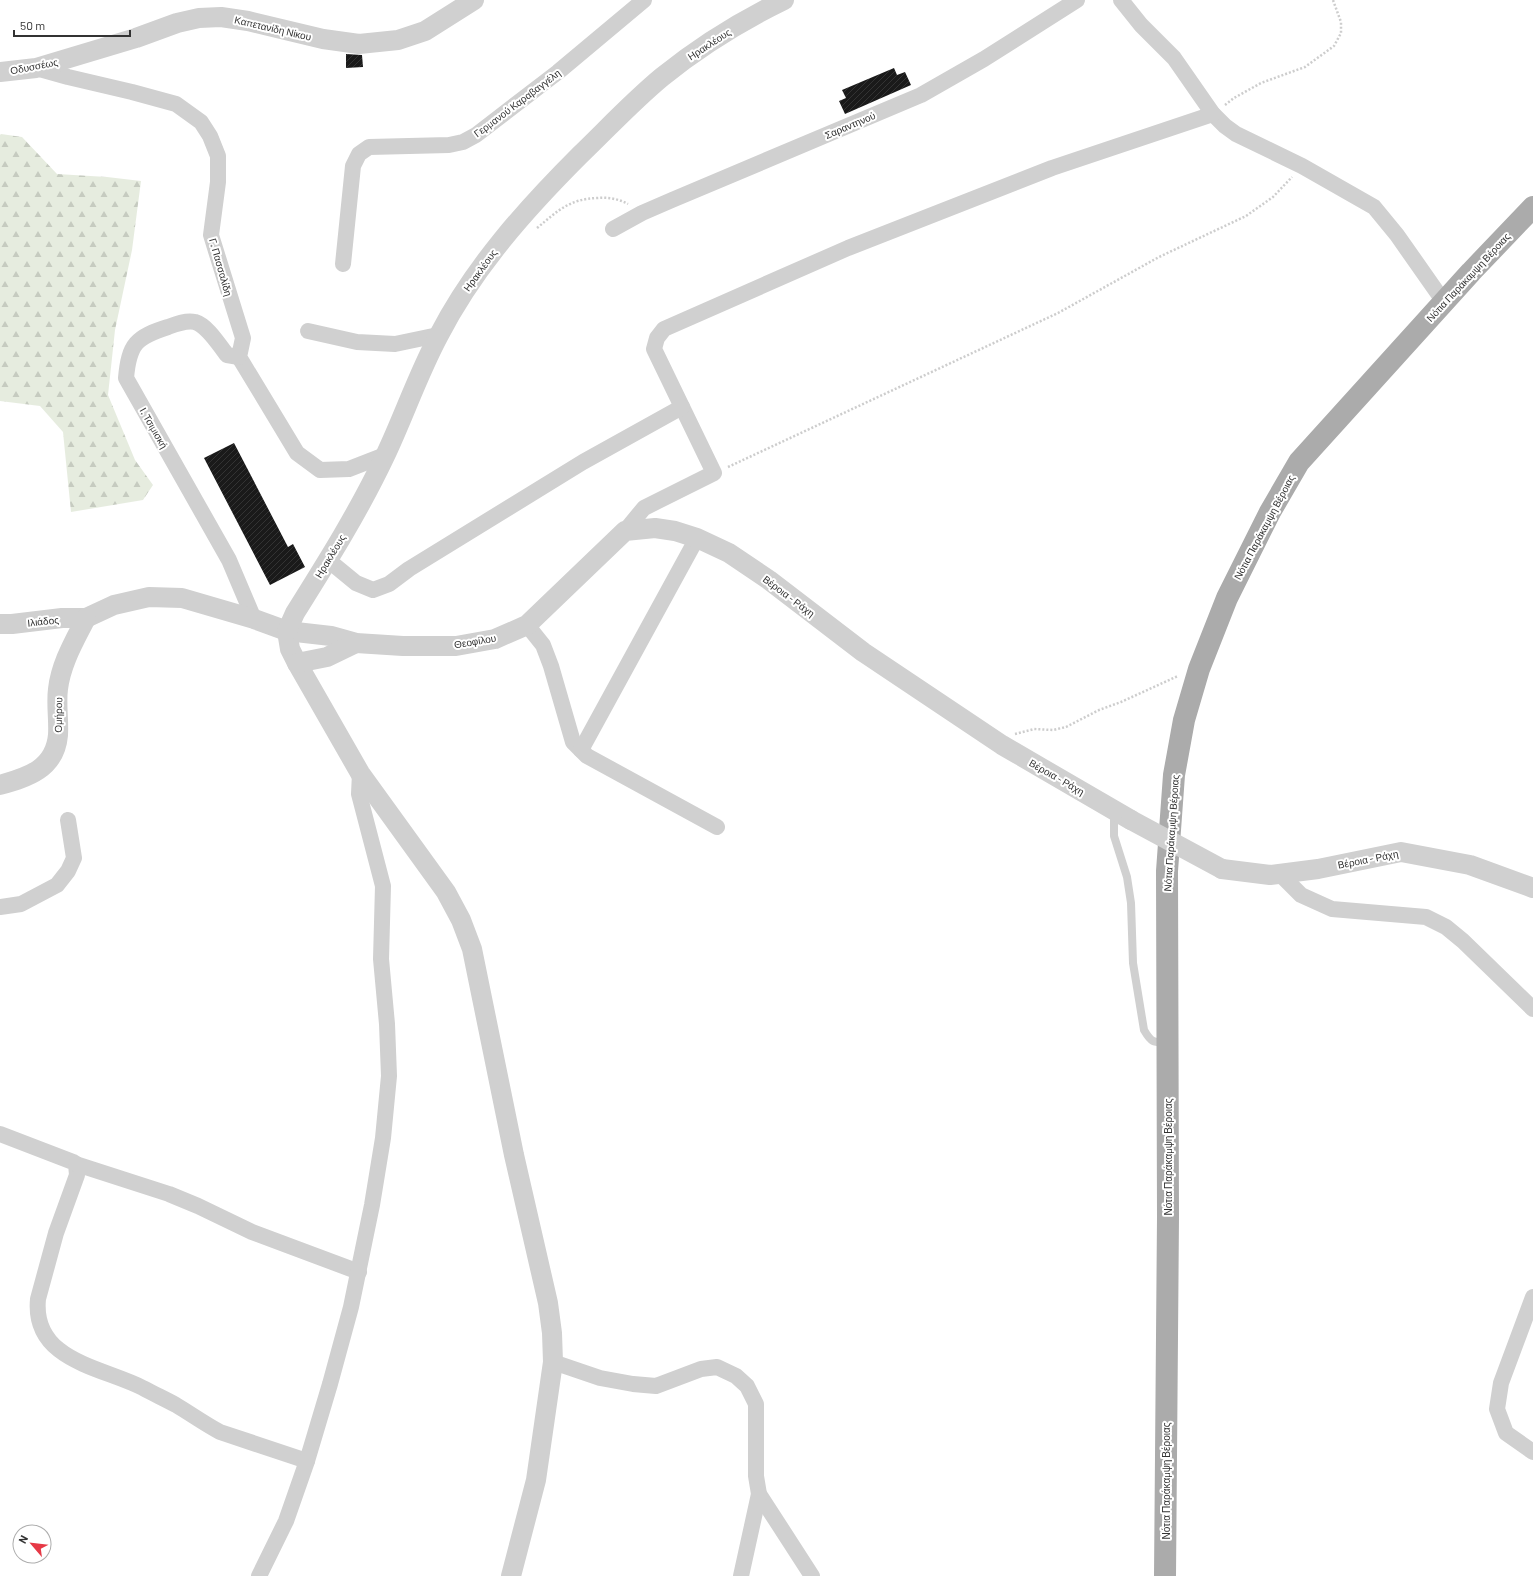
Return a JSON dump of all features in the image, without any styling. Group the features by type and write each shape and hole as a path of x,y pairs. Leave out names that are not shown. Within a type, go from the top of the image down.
{"main road":[{"name":"Νότια Παράκαμψη Βέροιας","path":"1165,1576 1168,1042 1167,871 1174,775 1184,720 1199,669 1227,598 1270,512 1300,462 1471,272 1533,207"}],"street":[{"name":"Καπετανίδη Νίκου","path":"67,59 136,38 177,23 199,18 221,17 248,21 323,39 359,44 398,40 425,31 474,0"},
{"name":"Γερμανού Καραβαγγέλη","path":"343,264 353,166 359,154 369,147 449,145 463,142 476,135 558,72 644,0"},
{"name":"Ηρακλέους","path":"287,631 295,613 359,508 385,455 438,335 460,299 512,228 550,185 661,78 700,48 760,12 784,0"},
{"name":"Σαραντηνού","path":"613,229 642,213 921,95 984,59 1076,0"},
{"path":"1121,0 1141,25 1174,58 1213,114 1225,126 1236,134 1302,166 1374,208 1397,236 1444,302"},
{"name":"Οδυσσέως","path":"0,72 36,68 67,59"},
{"name":"Γ. Πασσαλίδη","path":"36,68 176,104 190,112 201,122 210,136 218,156 218,182 211,235 243,338 239,357"},
{"path":"625,532 644,508 714,473 654,349 657,338 664,329 855,245 1052,168 1213,114"},
{"name":"Ι. Τσιμισκή","path":"239,357 227,355 205,329 195,322 183,322 149,333 134,345 128,359 126,378 229,560 254,619"},
{"path":"308,331 357,342 395,344 438,335"},
{"path":"239,357 297,453 320,470 349,469 385,455"},
{"path":"328,560 356,583 373,590 388,584 409,569 562,475 682,406"},
{"name":"Βέροια - Ράχη","path":"625,532 655,528 675,531 697,538 729,553 769,580 863,652 1002,745 1131,820 1222,868 1270,875 1318,869 1401,852 1470,865 1533,888"},
{"name":"Θεοφίλου","path":"86,618 114,605 149,597 182,598 254,619 287,631 331,636 356,643 404,646 456,646 495,639 527,625 625,532"},
{"path":"581,750 697,538"},
{"name":"Ιλιάδος","path":"0,624 62,618 86,618"},
{"name":"Ομήρου","path":"0,785 37,773 52,756 58,736 58,689 66,656 86,618"},
{"path":"527,625 543,645 552,666 573,742 587,756 717,827"},
{"path":"287,631 290,649 297,663 360,773 446,892 461,920 472,949 514,1155 548,1303 552,1333 553,1362 536,1480 511,1576"},
{"path":"297,663 327,658 356,643"},
{"path":"259,1576 286,1521 307,1461 351,1307 384,1138 389,1076 387,1024 381,959 383,886 359,794 360,773"},
{"path":"0,907 21,904 57,885 68,871 74,858 68,820"},
{"path":"1280,874 1301,895 1332,909 1426,917 1446,927 1464,941 1533,1010"},
{"path":"0,1134 76,1164 169,1194 252,1232 359,1272"},
{"path":"76,1164 77,1175 56,1233 38,1299 37,1311 39,1323 44,1334 54,1346 75,1360 134,1383 175,1404 208,1426 220,1432 307,1461"},
{"path":"1533,1297 1501,1382 1496,1409 1506,1433 1533,1452"},
{"path":"553,1362 600,1378 632,1384 656,1386 701,1369 717,1367 736,1376 747,1386 756,1404 756,1476 758,1494 741,1576"},
{"path":"758,1494 812,1576"}],"lane":[{"path":"1114,809 1114,836 1127,877 1131,904 1133,963 1144,1030 1149,1039 1156,1043 1168,1042"}],"path":[{"path":"1213,114 1234,98 1261,83 1305,67 1334,46 1341,33 1341,22 1333,0"},
{"path":"714,473 1058,313 1159,257 1246,216 1273,197 1302,166"},
{"path":"512,228 536,228 562,208 574,201 586,198 606,197 624,202 642,213"},
{"path":"1002,745 1010,736 1020,731 1034,729 1053,730 1066,727 1099,710 1121,702 1173,678 1199,669"}],"green space":[{"path":"1,134 22,137 57,174 141,181 132,250 115,330 108,395 135,460 153,485 143,500 71,512 63,432 40,406 0,401"}],"building":[{"path":"346,54 362,55 363,67 346,68"},
{"path":"894,68 897,75 905,72 911,85 845,114 839,101 846,98 842,90"},
{"path":"234,443 288,547 293,544 305,567 270,585 204,458"}]}
